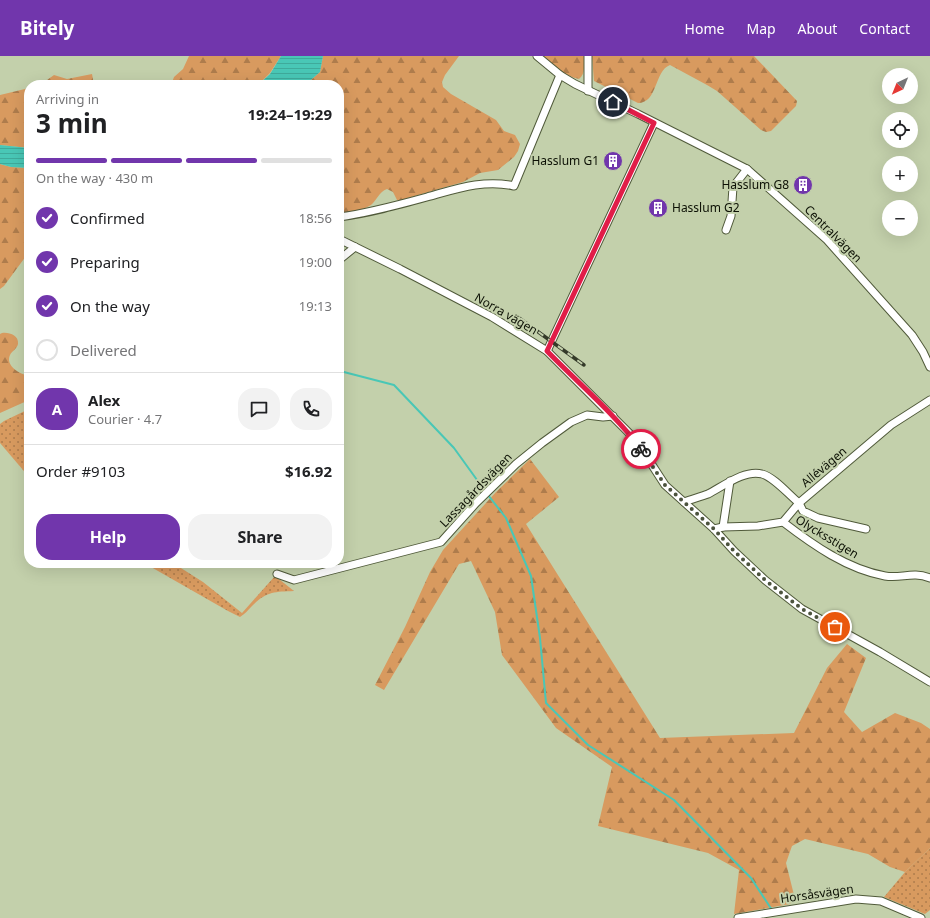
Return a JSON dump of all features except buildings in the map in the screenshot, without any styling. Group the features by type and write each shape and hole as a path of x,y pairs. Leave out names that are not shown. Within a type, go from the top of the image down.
{"street":[{"name":"Centralvägen","path":"537,56 560,75 588,91 638,114 747,169 827,240 912,335 923,352 930,367"},
{"path":"588,56 588,91"},
{"path":"344,216 384,208 470,185 504,183 514,186 560,75"},
{"path":"547,351 654,123"},
{"path":"726,230 731,216 733,187 747,169"},
{"name":"Norra vägen","path":"344,242 492,317 547,351 630,434 665,485 714,529 734,551 765,580 802,609 880,652 930,682"},
{"path":"344,256 355,247"},
{"name":"Allévägen","path":"684,502 708,494 730,481 753,474 762,474 776,483 799,503 891,425 930,400"},
{"name":"Lassagårdsvägen","path":"344,567 441,542 476,503 510,470 542,443 571,422 587,414 603,417 612,416"},
{"path":"723,526 730,481"},
{"path":"714,529 723,526 758,526 782,522 799,503 803,511 818,518 866,529"},
{"name":"Olycksstigen","path":"782,522 834,557 865,572 887,576 920,575 930,578"},
{"name":"Lassagårdsvägen","path":"277,574 294,580 340,568"},
{"name":"Horsåsvägen","path":"738,918 856,899 882,901 921,918"}],"green space":[{"path":"189,56 281,56 270,73 263,80 173,80 174,77 183,69"},
{"path":"323,56 459,56 445,75 442,82 443,87 451,94 496,120 504,131 515,135 520,144 518,151 514,157 498,170 480,173 463,182 401,200 397,200 393,192 387,189 382,192 371,205 364,209 344,212 344,80 311,80 320,72"},
{"path":"543,56 584,56 583,74 579,79 569,76"},
{"path":"592,56 754,56 797,101 796,106 771,131 766,132 761,130 717,91 670,65 661,73 653,93 649,98 644,102 638,103 594,81"},
{"path":"92,74 93,80 47,80 54,75 67,79"},
{"path":"24,89 24,147 0,145 0,95"},
{"path":"0,164 11,167 24,168 24,259 4,286 0,289"},
{"path":"8,333 17,338 17,347 10,355 9,359 11,366 14,369 24,374 24,402 0,413 0,334"},
{"path":"24,411 24,471 0,443 0,424"},
{"path":"530,459 559,497 526,524 660,738 794,733 827,668 847,644 866,658 844,712 862,732 895,713 921,723 930,729 930,848 905,872 890,867 868,854 805,839 792,846 786,863 794,895 790,904 734,914 739,870 708,853 598,826 612,767 556,728 502,655 495,612 471,561 459,564 384,690 375,685 405,627 430,572 443,550 496,492"},
{"path":"153,568 181,568 203,582 242,613 275,576 294,591 276,592 262,597 240,617"},
{"path":"930,848 930,910 925,914 884,897 905,872"}],"water":[{"path":"281,56 323,56 320,72 311,80 263,80 270,74"},
{"path":"0,145 24,147 24,168 11,167 0,164"}],"waterway":[{"path":"344,372 394,385 454,448 485,491"},
{"path":"488,495 506,518 531,576 540,638 546,703 588,745 674,800 751,878 772,910"}],"railway":[{"path":"519,318 584,365"}],"way so far":[{"path":"641,449 665,485 714,529 734,551 765,580 802,609 835,627"}],"place":[{"name":"Hasslum G1","path":"613,161"},
{"name":"Hasslum G8","path":"803,185"},
{"name":"Hasslum G2","path":"658,208"}],"route":[{"path":"613,102 654,123 547,351 630,434 641,449"}]}
